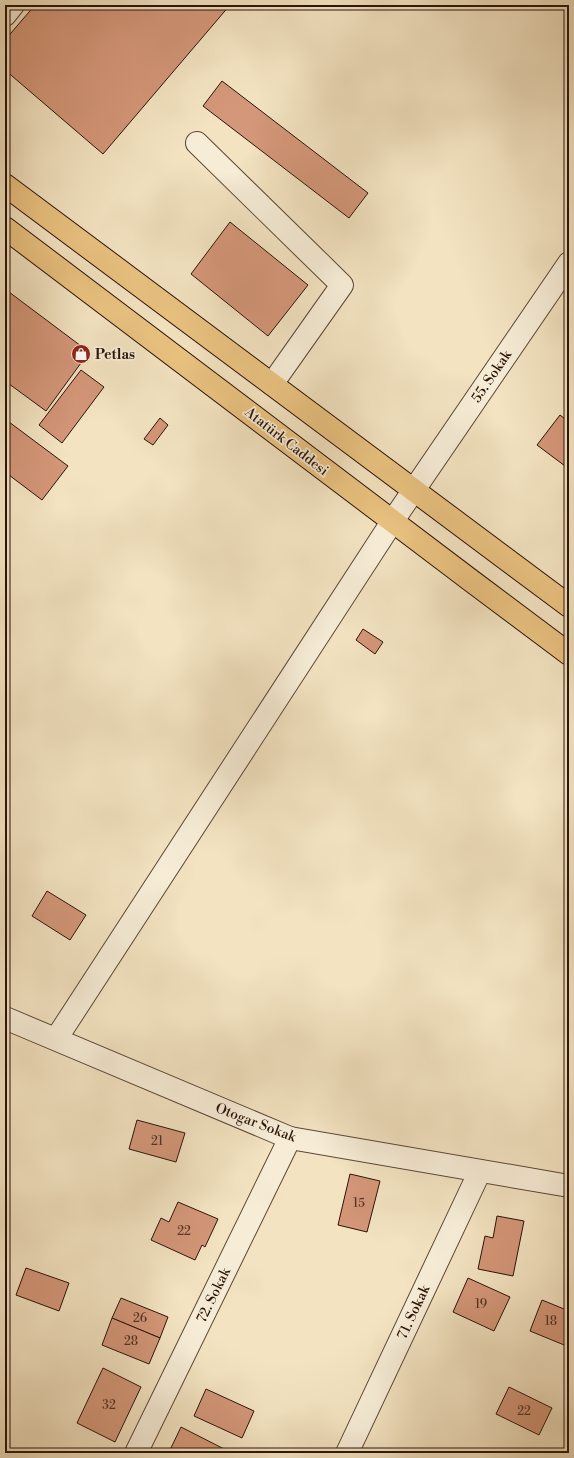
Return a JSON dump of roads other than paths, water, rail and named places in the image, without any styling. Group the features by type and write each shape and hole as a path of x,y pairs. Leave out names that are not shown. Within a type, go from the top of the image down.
{"main road":[{"path":"5,186 569,606"},
{"name":"Atatürk Caddesi","path":"5,228 392,522 569,654"}],"street":[{"path":"5,15 13,5"},
{"path":"197,142 342,285 272,384"},
{"name":"55. Sokak","path":"56,1039 392,522 569,263"},
{"name":"Otogar Sokak","path":"5,1018 290,1138 569,1186"},
{"name":"72. Sokak","path":"136,1453 290,1138"},
{"name":"71. Sokak","path":"347,1453 480,1171"}],"place":[{"name":"Petlas","path":"81,354"}]}
